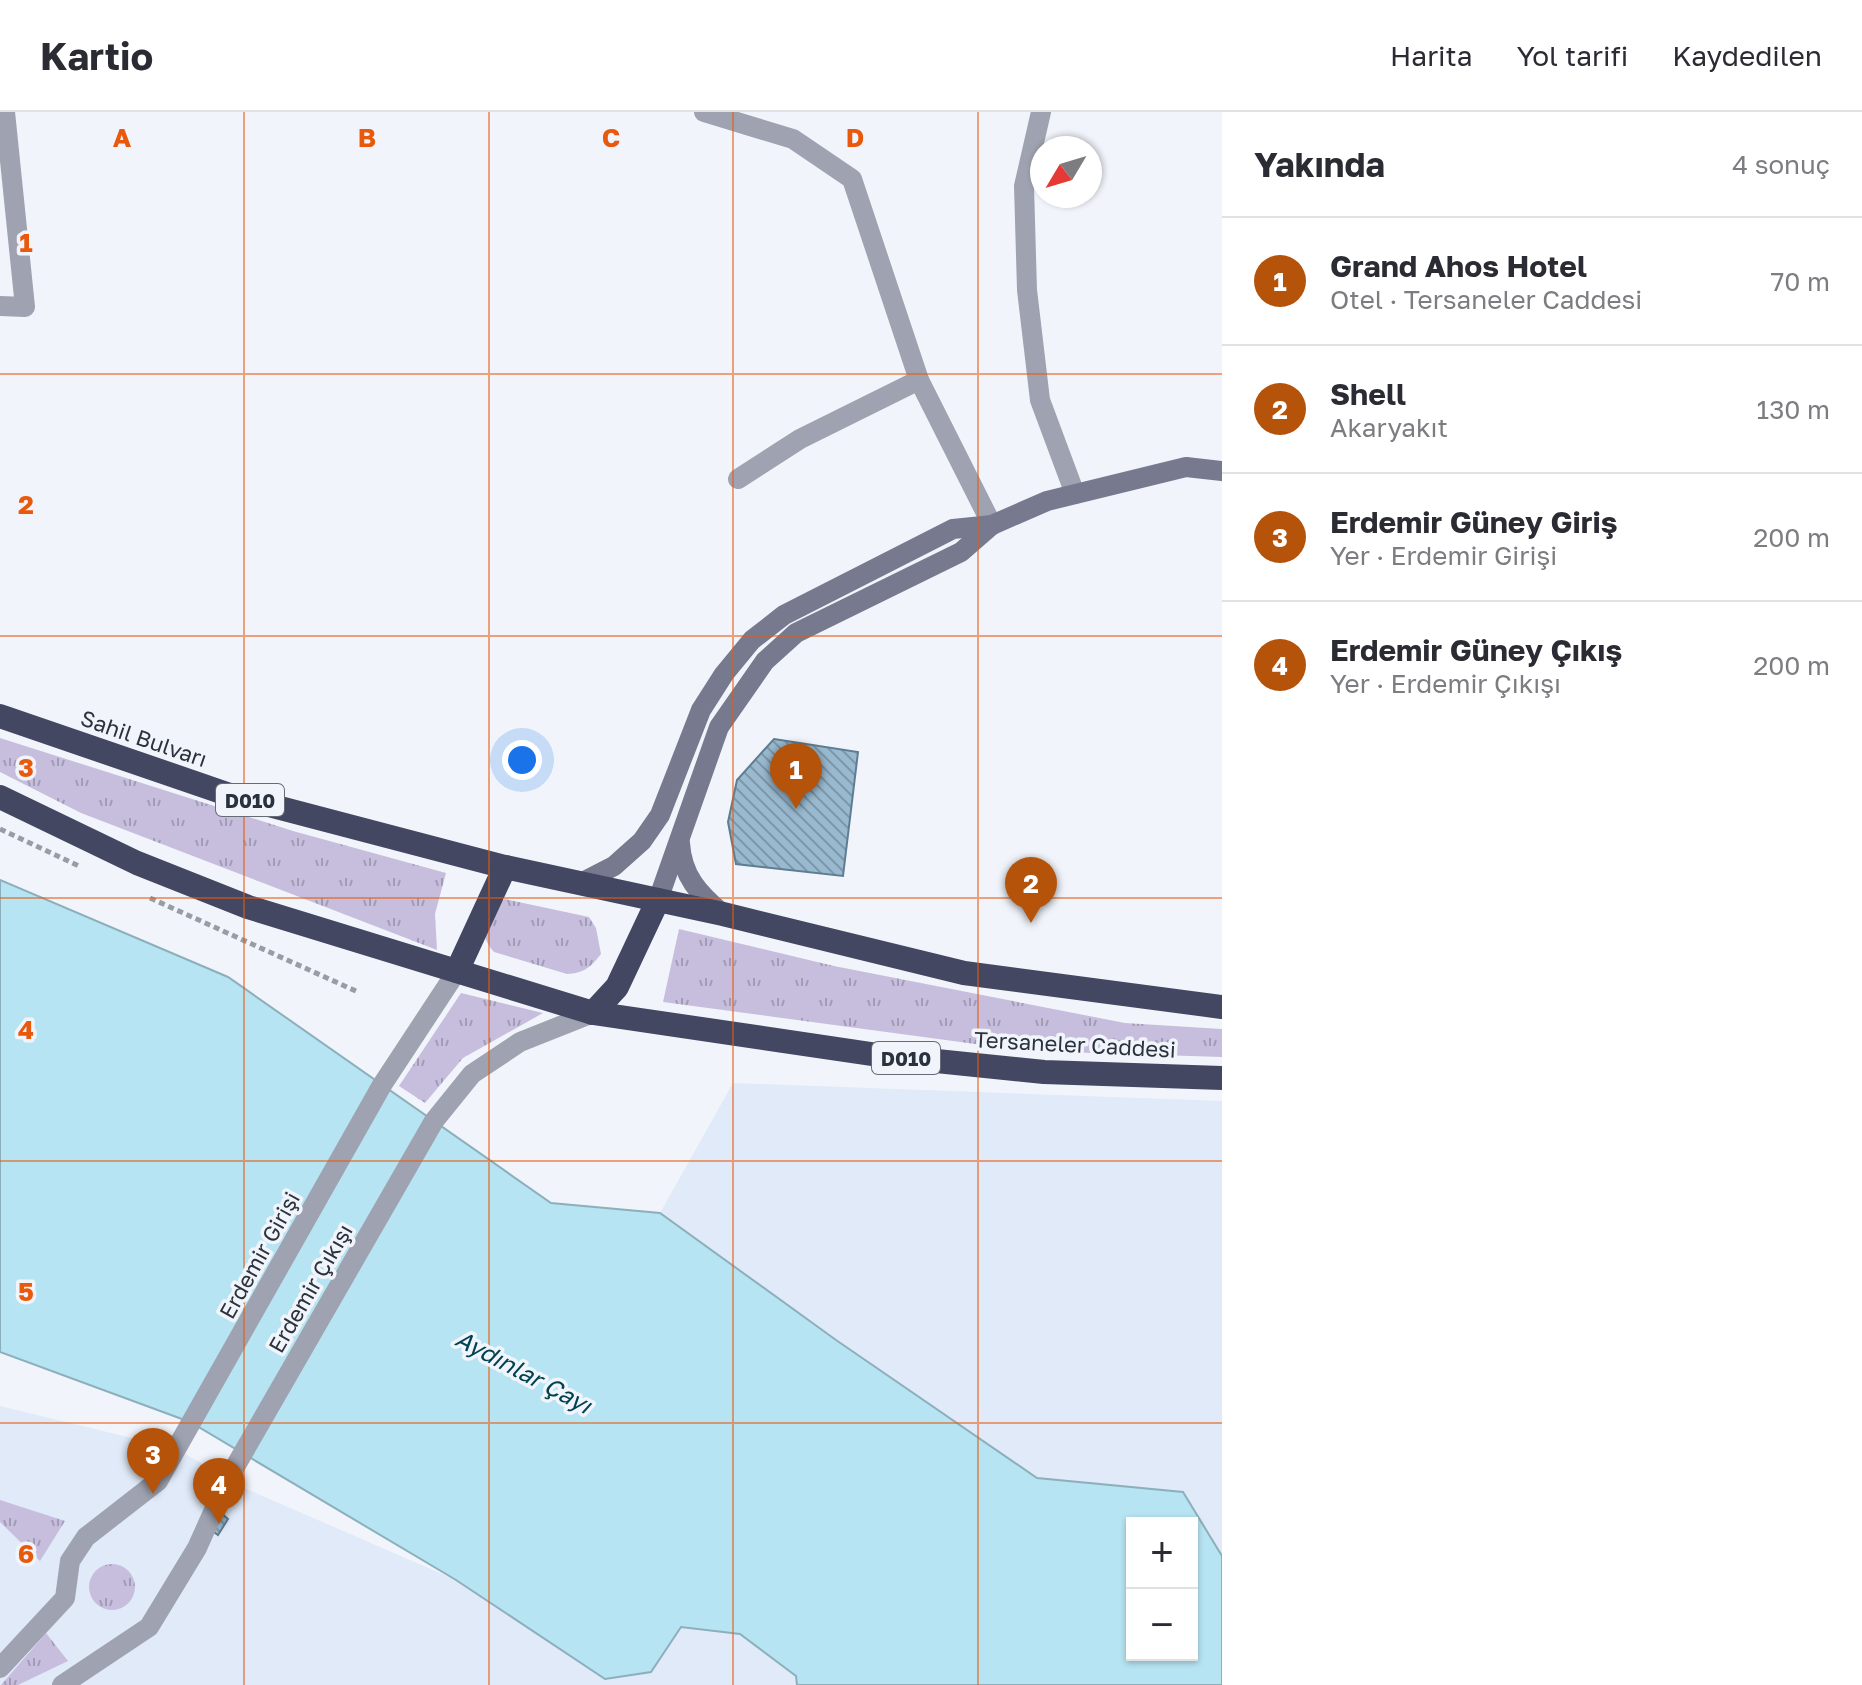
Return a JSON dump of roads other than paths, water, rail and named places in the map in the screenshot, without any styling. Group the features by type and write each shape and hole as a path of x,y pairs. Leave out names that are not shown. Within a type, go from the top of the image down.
{"highway":[{"name":"Sahil Bulvarı","path":"0,716 227,794 505,867"},
{"name":"D010","path":"0,797 137,863 248,907 593,1013"},
{"name":"D010","path":"505,867 723,914 964,973 1222,1007"},
{"path":"457,971 505,867"},
{"path":"593,1013 617,987 658,900"},
{"name":"Tersaneler Caddesi","path":"593,1013 878,1055 1044,1072 1222,1078"}],"street":[{"path":"0,306 25,307 5,112"},
{"path":"704,112 793,139 852,179 919,380 992,525"},
{"path":"1041,112 1024,186 1027,290 1040,400 1075,494"},
{"path":"738,479 800,439 919,380"},
{"path":"658,900 719,727 765,661 796,633 961,552 992,525 1047,501 1186,467 1222,471"},
{"path":"579,884 614,866 642,841 660,815 701,710 724,674 752,640 784,615 953,529 992,525"},
{"path":"680,839 681,859 689,880 723,914"},
{"name":"Erdemir Girişi","path":"0,1668 65,1598 70,1561 86,1537 158,1481 382,1085 457,971"},
{"name":"Erdemir Çıkışı","path":"62,1685 149,1627 197,1548 228,1479 434,1121 472,1074 520,1042 593,1013"}],"water":[{"name":"Aydınlar Çayı","path":"0,880 228,977 551,1203 660,1213 836,1340 1037,1478 1183,1492 1222,1556 1222,1685 797,1685 796,1676 740,1634 681,1627 651,1672 605,1679 456,1580 190,1422 0,1352"}],"place":[{"name":"Grand Ahos Hotel","path":"796,809"},
{"name":"Shell","path":"1031,923"},
{"name":"Erdemir Güney Giriş","path":"153,1494"},
{"name":"Erdemir Güney Çıkış","path":"219,1524"}]}
